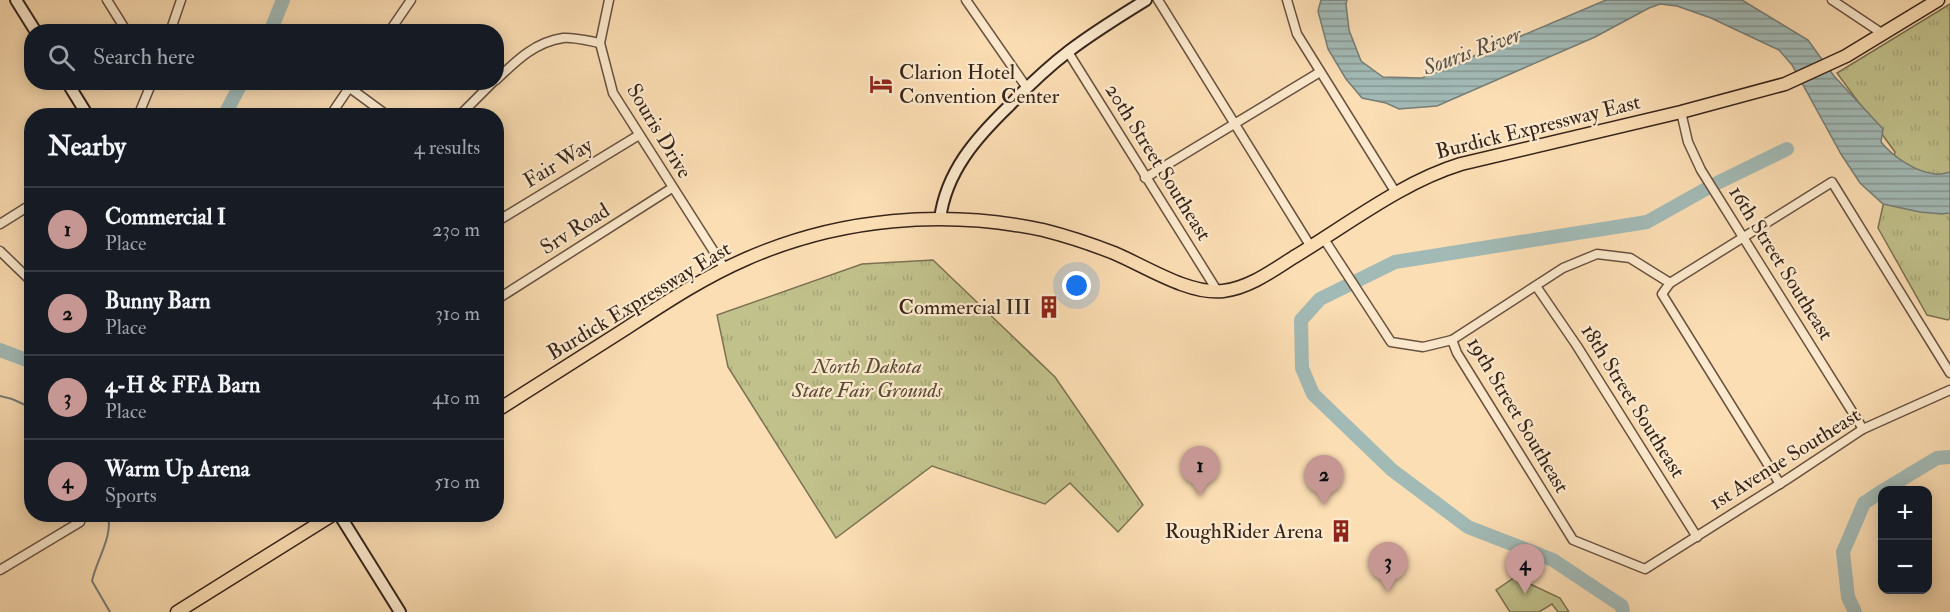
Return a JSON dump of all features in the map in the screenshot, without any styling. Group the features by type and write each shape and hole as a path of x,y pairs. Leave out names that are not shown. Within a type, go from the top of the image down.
{"main road":[{"name":"Burdick Expressway East","path":"985,222 1044,231 1083,241 1192,287 1218,292 1243,286 1434,172 1681,112 1785,84 1846,56 1938,0"},
{"name":"Burdick Expressway East","path":"504,406 668,302 725,269 787,243 827,231 860,225 940,219 1004,224"},
{"path":"177,612 321,522"}],"street":[{"path":"16,0 31,24"},
{"path":"107,0 122,24"},
{"path":"173,24 181,0"},
{"path":"394,24 411,0"},
{"name":"Souris Drive","path":"609,0 600,43 613,93 725,269"},
{"path":"966,0 1027,88"},
{"path":"940,219 942,204 961,160 987,127 1068,52 1146,0"},
{"path":"1158,0 1311,247"},
{"path":"1287,0 1297,34 1396,193"},
{"path":"1832,0 1883,34"},
{"path":"504,73 538,45 565,38 600,43"},
{"name":"20th Street Southeast","path":"1068,52 1218,292"},
{"path":"1145,178 1320,72"},
{"path":"72,90 83,108"},
{"path":"141,108 149,90"},
{"path":"335,108 348,90"},
{"path":"357,90 378,108"},
{"path":"467,108 486,90"},
{"name":"16th Street Southeast","path":"1681,112 1688,142 1701,170 1863,429"},
{"name":"Fair Way","path":"504,217 639,135"},
{"path":"1779,484 1662,294 1670,283 1832,182 1950,373"},
{"name":"Srv Road","path":"504,295 672,188"},
{"path":"0,224 24,209"},
{"name":"19th Street Southeast","path":"1324,239 1391,342 1423,347 1452,340 1457,353 1573,540 1645,569"},
{"path":"0,251 24,274"},
{"path":"1452,340 1563,268 1598,254 1630,258 1670,283"},
{"name":"18th Street Southeast","path":"1536,285 1697,537"},
{"name":"1st Avenue Southeast","path":"1645,569 1863,429 1950,390"},
{"path":"0,570 80,522"},
{"path":"344,522 400,612"}],"green space":[{"path":"1950,4 1950,318 1948,320 1927,315 1878,228 1895,152 1837,73"},
{"name":"North Dakota State Fair Grounds","path":"933,260 1055,377 1143,505 1118,532 1070,483 1045,504 932,466 836,538 728,367 717,315 862,264"},
{"path":"1515,577 1560,598 1569,612 1558,612 1552,604 1539,612 1510,612 1496,590"}],"water":[{"path":"1321,0 1347,0 1349,30 1361,61 1383,77 1422,78 1606,0 1742,0 1808,40 1834,76 1883,129 1881,142 1892,153 1905,163 1928,173 1950,172 1950,213 1920,212 1883,204 1860,183 1841,154 1792,65 1779,50 1711,18 1677,6 1660,4 1649,8 1595,37 1437,106 1399,109 1386,103 1362,98 1346,79 1328,49 1318,11"}],"waterway":[{"name":"Souris River","path":"273,24 283,0"},
{"name":"Souris River","path":"228,108 238,90"},
{"path":"1623,612 1622,606 1553,560 1468,527 1392,470 1313,394 1302,368 1301,320 1320,299 1395,262 1647,222 1713,185 1787,149"},
{"name":"Souris River","path":"0,350 24,359"},
{"path":"0,396 24,404"},
{"path":"1891,486 1937,458 1950,457"},
{"path":"1855,612 1848,597 1843,552 1864,503 1878,494"},
{"path":"109,522 106,540 92,581 110,612"}],"place":[{"name":"Clarion Hotel Convention Center","path":"881,84"},
{"name":"Commercial III","path":"1049,307"},
{"name":"Commercial I","path":"1200,496"},
{"name":"Bunny Barn","path":"1324,505"},
{"name":"RoughRider Arena","path":"1341,531"},
{"name":"4-H & FFA Barn","path":"1388,592"},
{"name":"Warm Up Arena","path":"1525,594"}]}
